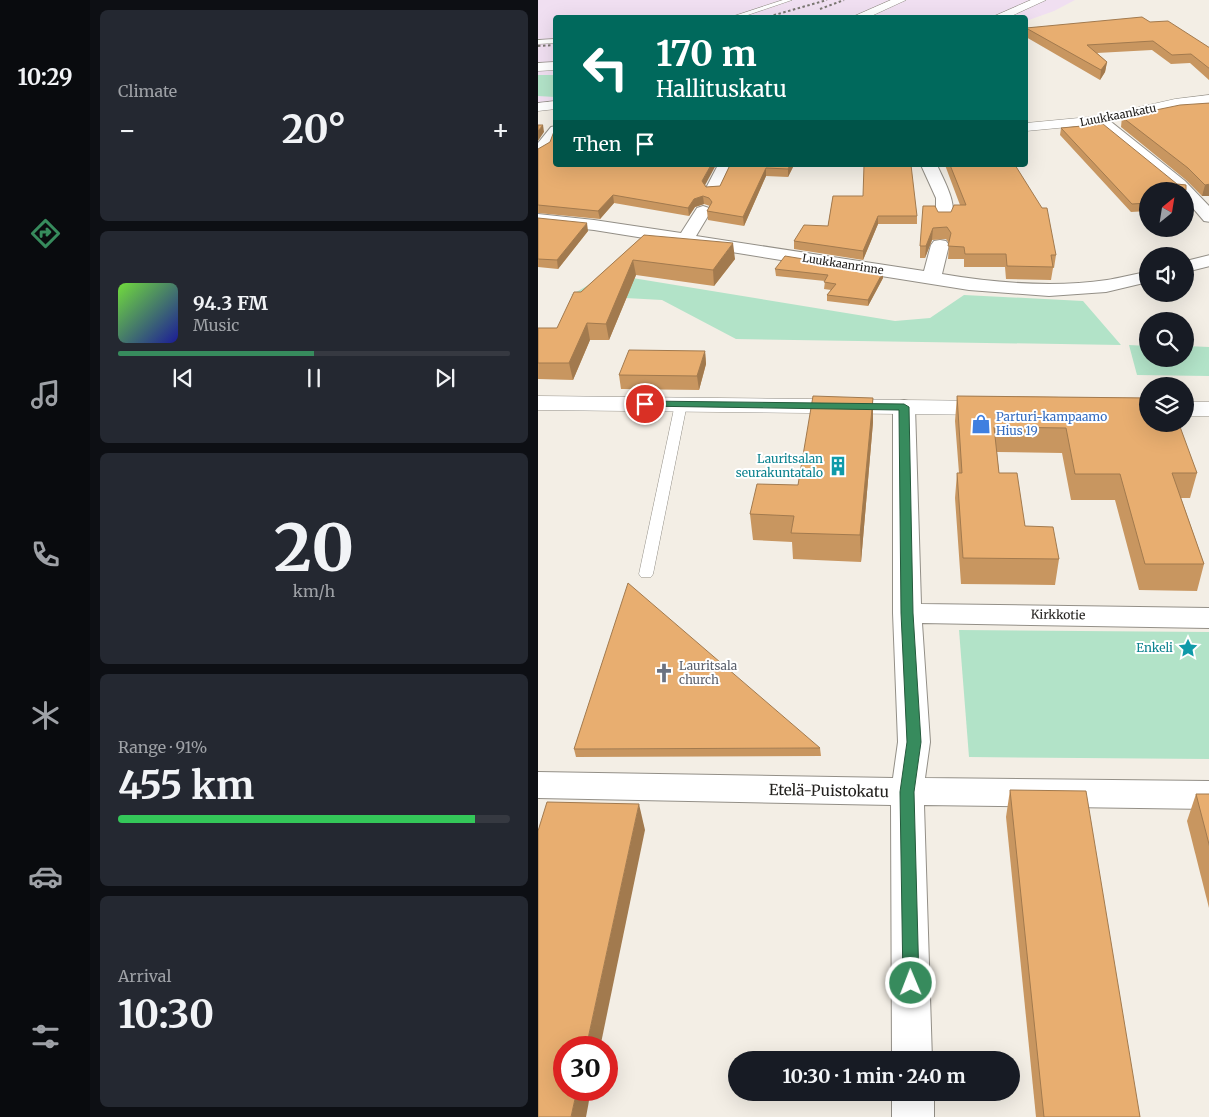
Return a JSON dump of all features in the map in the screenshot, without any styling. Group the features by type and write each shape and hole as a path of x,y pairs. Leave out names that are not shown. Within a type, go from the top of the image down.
{"street":[{"path":"863,15 902,0"},
{"path":"1004,15 1041,0"},
{"path":"1008,2 1027,6"},
{"path":"538,68 553,66"},
{"name":"Luukkaankatu","path":"1028,127 1100,120 1175,104 1210,99"},
{"path":"538,107 553,106"},
{"path":"1100,120 1179,184 1210,217"},
{"path":"538,152 553,134"},
{"path":"713,190 725,167"},
{"path":"930,167 944,198 944,218"},
{"path":"686,239 703,210"},
{"name":"Luukkaanrinne","path":"538,219 594,225 969,284 1049,290 1106,286 1139,279"},
{"path":"932,277 940,246"},
{"path":"1194,265 1210,260"},
{"path":"538,402 1014,408"},
{"path":"904,407 907,613 914,742 907,792 912,1051"},
{"path":"1194,409 1210,409"},
{"name":"Kirkkotie","path":"907,613 1210,618"},
{"name":"Etelä-Puistokatu","path":"538,785 907,792 1210,794"},
{"path":"913,1101 914,1117"}],"lane":[{"path":"741,15 789,0"},
{"path":"538,42 553,41"},
{"path":"646,574 681,404"}],"shaded area":[{"path":"538,0 1075,0 1054,11 1028,20 1028,15 553,15 553,101 538,106"}],"green space":[{"path":"538,75 553,75 553,97 538,96"},
{"path":"608,274 895,321 930,318 964,295 1083,301 1121,345 736,339 662,300 571,295"},
{"path":"1129,345 1139,346 1139,367 1194,367 1194,346 1209,347 1209,376 1137,375"},
{"path":"959,630 1209,632 1209,759 969,757"}],"building":[{"path":"1142,17 1150,22 1168,21 1210,48 1210,69 1191,54 1172,55 1153,41 1087,45 1107,62 1101,70 1028,28"},
{"path":"1210,103 1210,184 1205,185 1188,168 1122,117 1180,105"},
{"path":"1103,124 1175,182 1139,182 1139,204 1132,204 1061,128"},
{"path":"553,134 553,167 710,167 702,181 706,187 720,186 729,167 789,167 788,169 766,168 743,217 707,211 712,202 709,198 703,196 694,199 688,208 613,195 598,211 538,205 538,149 550,142"},
{"path":"864,167 911,167 917,216 878,216 863,251 794,241 804,225 828,226 833,196 863,196"},
{"path":"951,167 1016,167 1042,208 1047,208 1056,255 1051,255 1053,267 1007,266 1006,254 965,254 964,247 948,246 951,233 947,227 933,228 926,246 920,246 923,206 935,206 938,212 951,212 954,205 966,205"},
{"path":"538,218 587,223 557,260 538,259"},
{"path":"644,235 733,243 713,270 633,260 606,324 587,323 569,363 538,363 538,328 557,328 574,292 581,292"},
{"path":"785,256 883,272 868,300 827,295 836,284 824,282 828,275 775,269"},
{"path":"629,350 705,351 697,376 619,375"},
{"name":"Lauritsalan seurakuntatalo","path":"813,396 873,398 860,535 791,533 794,516 750,514 757,484 798,485"},
{"path":"957,396 1139,398 1139,432 1182,432 1197,473 1172,473 1204,564 1145,564 1120,474 1075,474 1066,428 994,427 999,473 1017,473 1025,526 1053,527 1059,559 963,558 957,473 962,473"},
{"name":"Lauritsala church","path":"628,583 820,748 574,749"},
{"path":"1010,790 1086,791 1140,1117 1044,1117"},
{"path":"1196,794 1210,794 1210,848"},
{"path":"547,802 639,804 589,1036 553,1036 553,1101 575,1101 571,1117 538,1117 538,831"}],"railway":[{"path":"774,15 827,0"},
{"path":"820,9 844,0"},
{"path":"538,46 553,45"}],"place":[{"name":"Parturi-kampaamo Hius 19","path":"981,424"},
{"name":"Lauritsalan seurakuntatalo","path":"838,466"},
{"name":"Enkeli","path":"1188,648"},
{"name":"Lauritsala church","path":"664,673"}],"route":[{"path":"645,404 904,407 907,613 914,742 907,792 911,983"}]}
